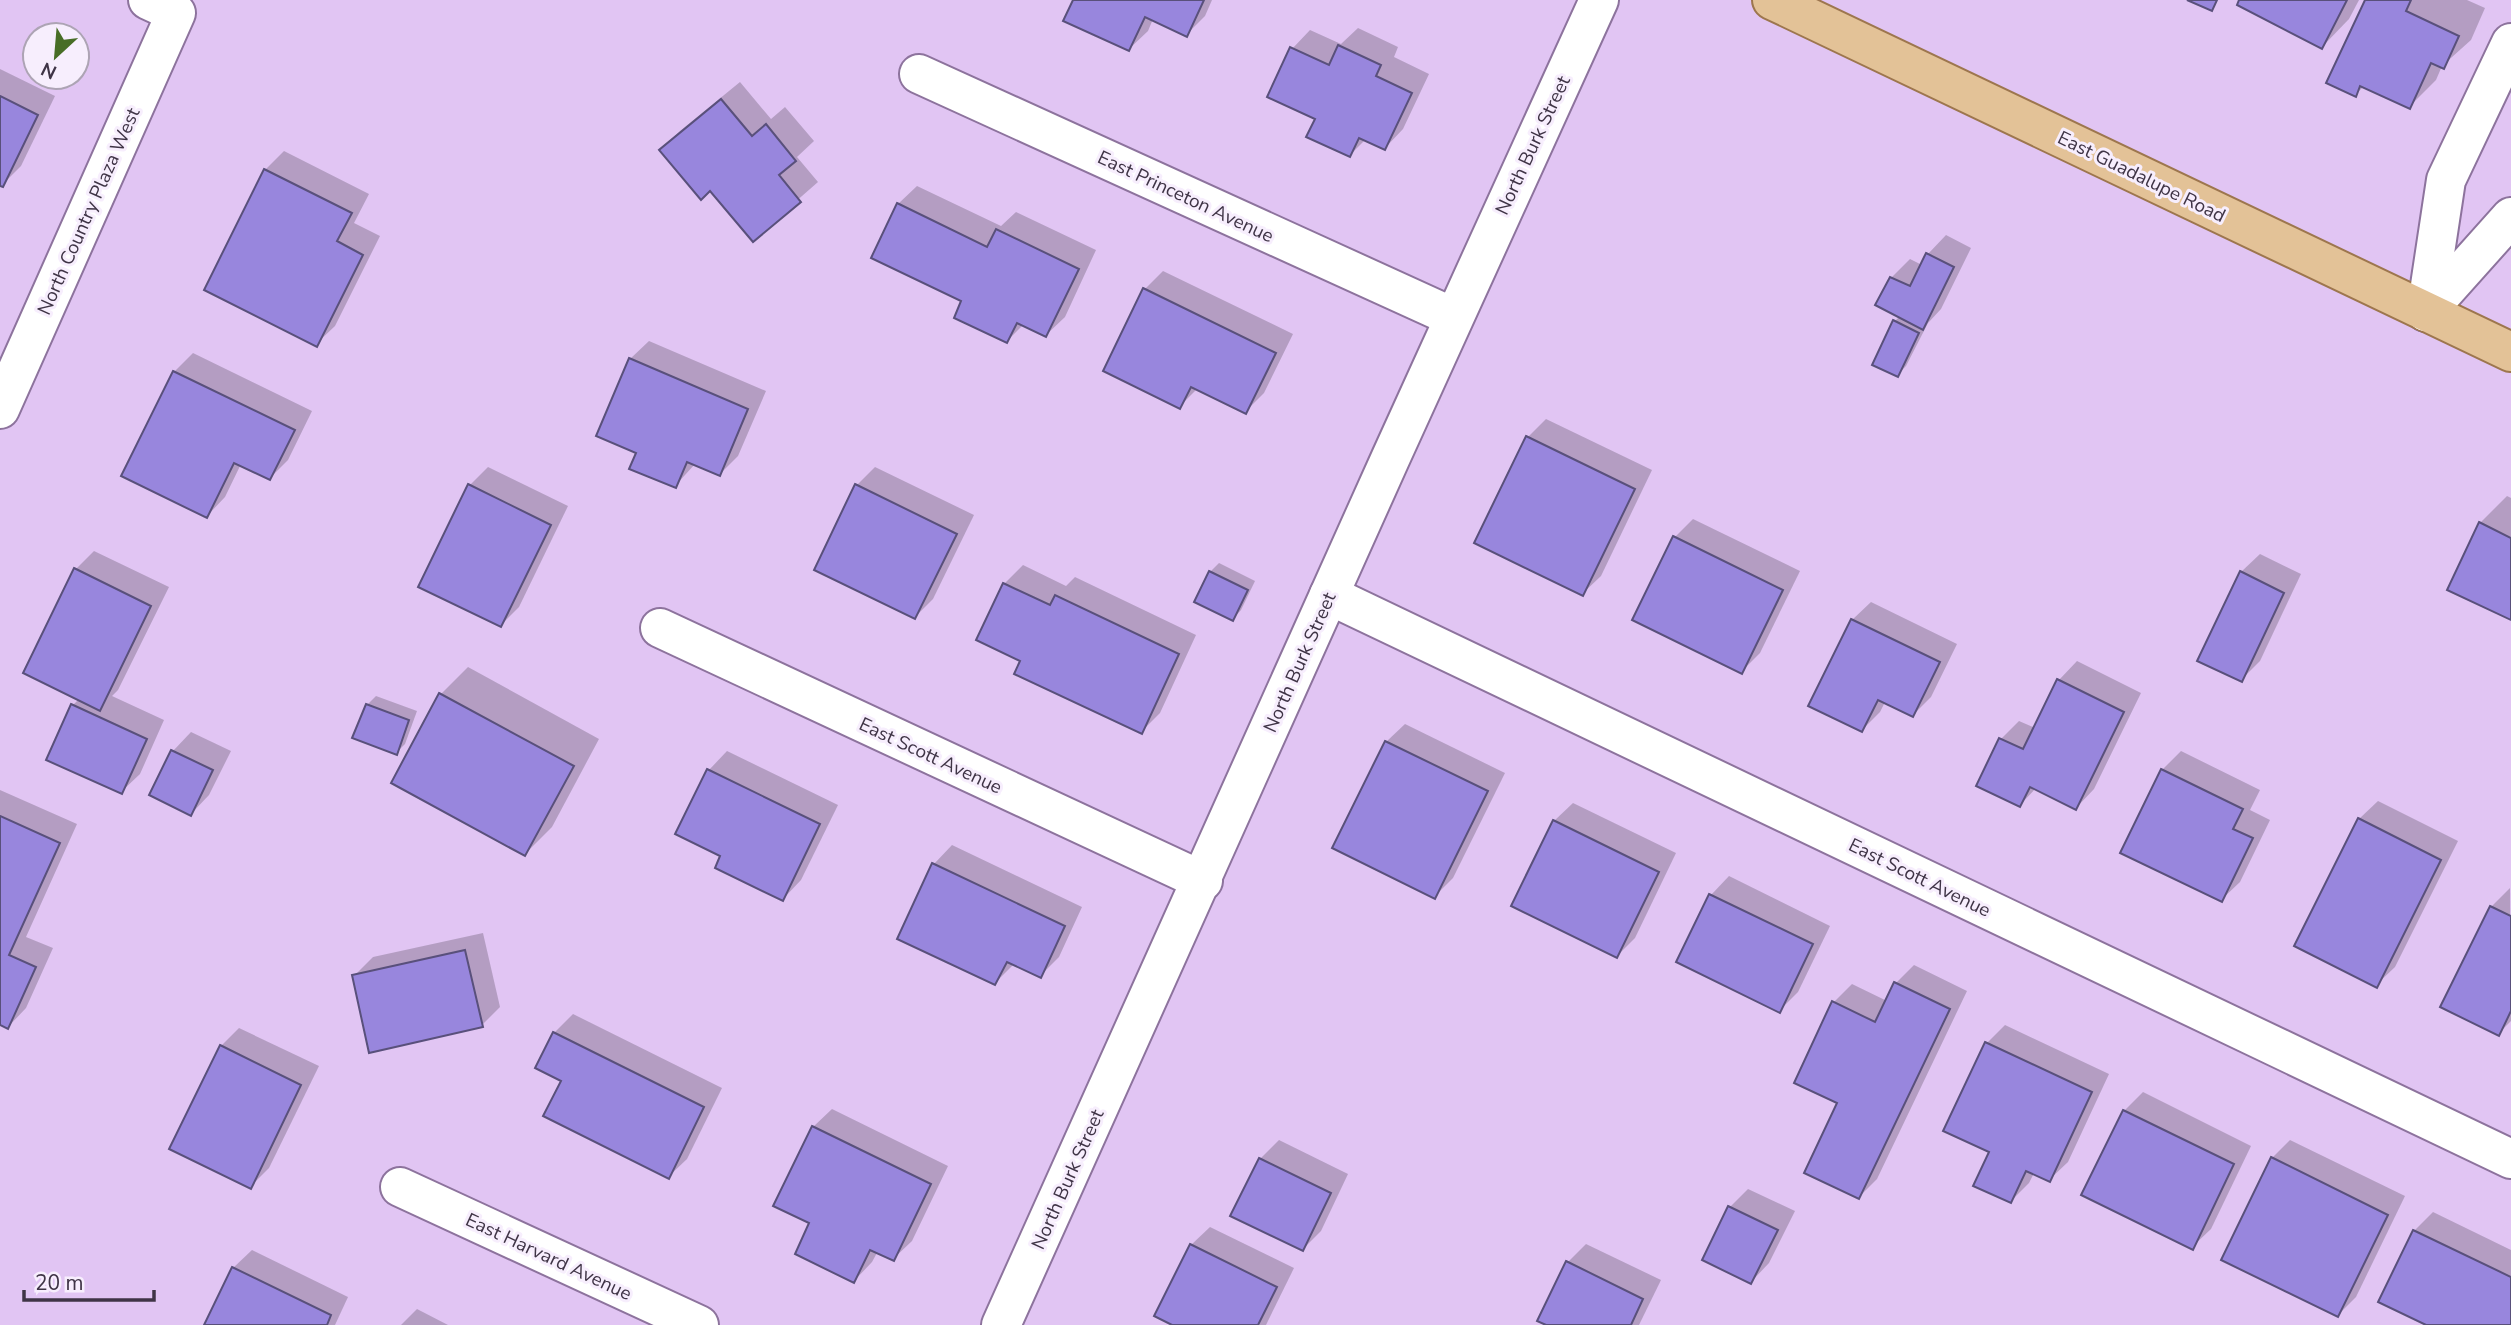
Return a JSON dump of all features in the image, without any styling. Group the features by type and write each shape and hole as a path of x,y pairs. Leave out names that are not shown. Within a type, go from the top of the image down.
{"main road":[{"name":"East Guadalupe Road","path":"1772,0 2511,352"}],"street":[{"name":"North Burk Street","path":"1001,1325 1203,881 1453,317 1599,0"},
{"name":"North Country Plaza West","path":"0,409 162,7"},
{"path":"2426,312 2446,180 2511,43"},
{"name":"East Princeton Avenue","path":"919,74 1453,317"},
{"path":"2426,312 2511,217"},
{"name":"East Scott Avenue","path":"1329,595 2511,1159"},
{"name":"East Scott Avenue","path":"660,628 1203,881"},
{"name":"East Harvard Avenue","path":"400,1187 699,1325"}],"building":[{"path":"1073,0 1204,0 1187,37 1145,17 1129,51 1063,21"},
{"path":"2187,0 2217,0 2212,11"},
{"path":"2239,0 2347,0 2322,49 2237,5"},
{"path":"2365,0 2411,0 2406,11 2459,36 2444,69 2431,63 2410,109 2360,86 2356,97 2326,83"},
{"path":"1338,45 1381,65 1376,76 1412,93 1385,150 1359,138 1350,157 1306,137 1315,119 1267,97 1290,47 1329,65"},
{"path":"0,96 38,115 3,187 0,186"},
{"path":"721,99 752,136 766,124 796,161 779,175 801,202 753,242 710,191 701,200 659,150"},
{"path":"264,169 352,213 337,241 363,255 317,347 204,290"},
{"path":"897,203 987,247 996,229 1079,269 1046,337 1017,323 1007,343 954,318 961,301 871,258"},
{"path":"1926,253 1954,267 1923,330 1875,305 1890,277 1910,286"},
{"path":"1143,288 1276,353 1246,414 1191,387 1180,409 1103,371"},
{"path":"1893,320 1919,333 1898,377 1872,365"},
{"path":"629,358 748,409 720,476 687,462 676,488 629,469 636,453 596,436"},
{"path":"173,371 295,430 270,480 234,463 207,518 121,476"},
{"path":"1526,436 1635,489 1583,596 1474,543"},
{"path":"468,484 551,525 501,627 418,587"},
{"path":"855,484 957,534 915,619 814,570"},
{"path":"2479,522 2511,538 2511,620 2447,590"},
{"path":"1673,536 1783,590 1742,674 1632,620"},
{"path":"74,568 151,606 100,711 23,673"},
{"path":"1209,571 1248,590 1233,621 1194,602"},
{"path":"2240,571 2284,593 2242,682 2197,661"},
{"path":"1003,583 1050,605 1055,595 1179,654 1142,734 1014,674 1020,661 976,640"},
{"path":"1851,619 1940,662 1913,717 1878,700 1862,732 1808,706"},
{"path":"2057,679 2124,712 2076,810 2030,787 2020,807 1976,786 1999,738 2023,749"},
{"path":"439,693 574,766 525,856 391,783"},
{"path":"71,704 147,739 122,794 46,760"},
{"path":"366,704 409,720 397,755 352,738"},
{"path":"1385,741 1488,791 1435,899 1332,848"},
{"path":"171,750 213,770 191,816 149,795"},
{"path":"707,769 820,824 783,901 715,868 720,856 675,834"},
{"path":"2161,769 2243,809 2233,829 2253,838 2222,902 2120,853"},
{"path":"0,816 60,843 9,955 36,967 8,1029 0,1025"},
{"path":"2358,818 2441,860 2377,988 2294,946"},
{"path":"1553,820 1659,872 1617,958 1511,906"},
{"path":"932,863 1065,926 1041,978 1007,962 995,985 897,939"},
{"path":"1709,894 1813,944 1780,1013 1676,962"},
{"path":"2490,906 2511,916 2511,1011 2499,1036 2440,1007"},
{"path":"465,950 483,1027 369,1053 352,975"},
{"path":"1894,982 1950,1009 1859,1199 1804,1173 1837,1103 1794,1083 1832,1001 1875,1022"},
{"path":"553,1032 704,1107 669,1179 543,1116 561,1081 535,1068"},
{"path":"1985,1042 2092,1092 2050,1182 2026,1171 2011,1203 1973,1186 1989,1152 1943,1131"},
{"path":"220,1045 301,1085 251,1189 169,1149"},
{"path":"2123,1110 2234,1164 2193,1250 2081,1195"},
{"path":"812,1126 931,1184 894,1261 870,1250 854,1283 795,1254 809,1223 773,1206"},
{"path":"2271,1157 2388,1215 2338,1317 2221,1260"},
{"path":"1259,1158 1331,1193 1303,1251 1230,1216"},
{"path":"1728,1206 1778,1230 1751,1284 1702,1260"},
{"path":"2413,1230 2511,1277 2511,1325 2426,1325 2378,1302"},
{"path":"1190,1244 1277,1287 1258,1325 1172,1325 1154,1316"},
{"path":"1566,1261 1643,1299 1631,1325 1546,1325 1537,1321"},
{"path":"232,1267 331,1315 327,1325 204,1325"}]}
